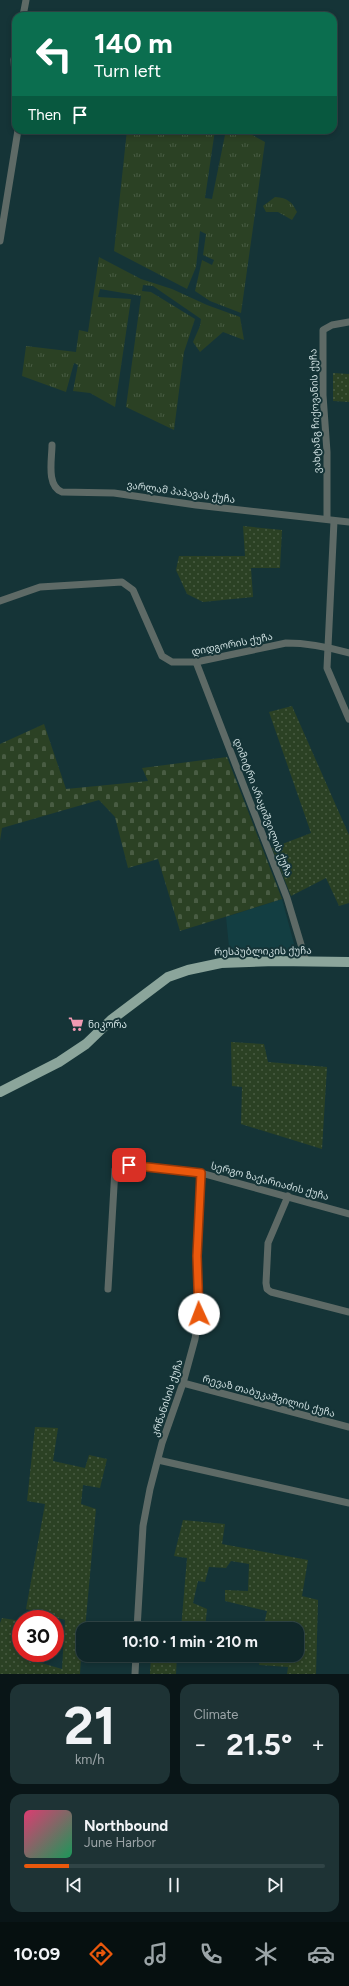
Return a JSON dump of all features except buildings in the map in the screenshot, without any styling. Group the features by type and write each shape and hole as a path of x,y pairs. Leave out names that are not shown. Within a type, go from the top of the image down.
{"main road":[{"name":"რესპუბლიკის ქუჩა","path":"0,1092 59,1062 86,1044 111,1020 168,977 202,966 220,963 306,961 349,962"}],"street":[{"path":"24,12 26,0"},
{"path":"0,241 17,134"},
{"name":"ვახტანგ ჩიქოვანის ქუჩა","path":"349,322 332,325 323,330 323,395 330,520 327,668 349,719"},
{"name":"ვარლამ პაპავას ქუჩა","path":"52,445 52,484 57,490 62,492 114,493 196,505 349,522"},
{"name":"დიდგორის ქუჩა","path":"0,601 40,587 122,582 133,590 162,656 172,662 196,662 286,643 300,643 327,647 349,653"},
{"name":"დიმიტრი არაყიშვილის ქუჩა","path":"196,662 287,898 306,961"},
{"name":"სერგო ზაქარიაძის ქუჩა","path":"108,1289 115,1169 129,1165 201,1173 349,1214"},
{"name":"კრწანისის ქუჩა","path":"137,1622 143,1526 150,1489 158,1460 184,1383 195,1339 199,1314 197,1256 201,1173"},
{"path":"288,1196 268,1244 267,1289 272,1292 349,1312"},
{"name":"რევაზ თაბუკაშვილის ქუჩა","path":"184,1383 349,1427"},
{"path":"158,1460 349,1503"},
{"path":"135,1674 136,1662"}],"shaded area":[{"path":"282,899 296,951 290,955 230,957 226,917"}],"green space":[{"path":"127,134 214,134 205,198 212,199 225,134 250,134 265,142 241,313 210,301 195,291 202,260 212,265 214,260 203,255 206,234 200,231 196,267 187,289 114,251"},
{"path":"275,197 283,198 289,201 293,206 297,212 292,220 278,212 266,212 263,206"},
{"path":"99,257 141,279 172,289 207,305 240,317 244,340 223,332 200,352 193,342 200,326 201,319 153,286 143,285 142,291 151,292 195,319 184,352 174,430 126,407 141,296 100,289 98,297 131,299 115,407 90,393 73,391 78,365 74,363 66,392 22,376 26,346 76,352 79,330 88,332"},
{"path":"333,373 349,374 349,402 333,401"},
{"path":"243,526 282,530 280,568 251,568 253,597 203,602 187,594 176,570 179,556 245,556"},
{"path":"292,706 349,835 349,903 339,906 326,878 291,896 272,848 311,833 269,712"},
{"path":"44,724 66,789 148,781 142,768 227,757 282,899 180,931 158,859 128,868 115,817 99,800 2,828 0,841 0,744"},
{"path":"231,1042 264,1044 268,1062 327,1067 322,1149 241,1124 242,1087 232,1086"},
{"path":"35,1427 58,1428 53,1461 85,1468 89,1455 107,1459 100,1488 83,1485 81,1504 96,1509 86,1622 76,1622 76,1662 81,1662 80,1674 0,1674 0,1623 2,1618 12,1620 12,1662 38,1662 62,1669 62,1662 64,1662 64,1610 26,1609 45,1504 27,1501"},
{"path":"183,1520 225,1524 222,1544 308,1560 302,1596 318,1600 316,1674 287,1674 288,1667 259,1665 260,1662 304,1662 304,1622 265,1622 267,1611 225,1601 225,1590 248,1591 249,1564 231,1561 226,1568 209,1567 205,1582 198,1581 193,1603 207,1609 206,1622 182,1622 187,1558 174,1556"},
{"path":"151,1662 177,1662 176,1674 150,1674"}],"place":[{"name":"ნიკორა","path":"76,1024"}],"route":[{"path":"129,1165 201,1173 197,1256 199,1314"}]}
